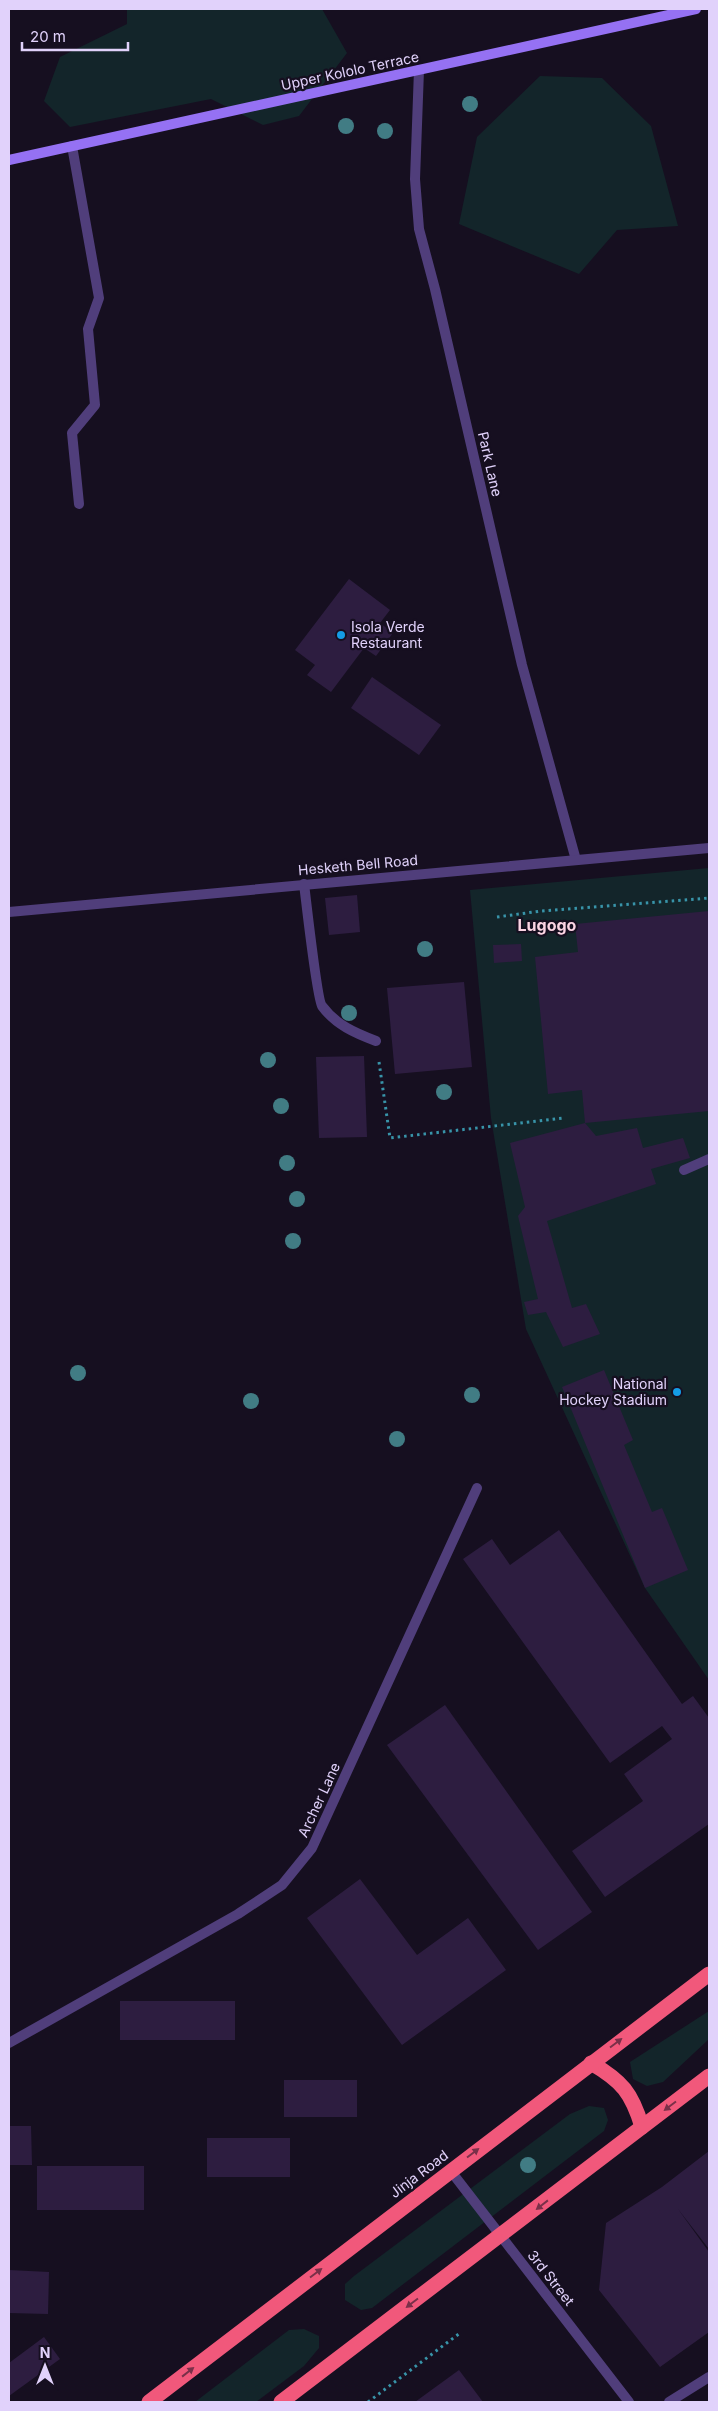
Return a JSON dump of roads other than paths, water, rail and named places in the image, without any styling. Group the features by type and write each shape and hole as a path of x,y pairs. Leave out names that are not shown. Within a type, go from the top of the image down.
{"highway":[{"name":"Jinja Road","path":"149,2402 591,2062 709,1974"},
{"path":"591,2062 622,2084 635,2103 642,2127"},
{"path":"281,2402 709,2076"}],"main road":[{"name":"Upper Kololo Terrace","path":"9,160 696,9"}],"street":[{"name":"Park Lane","path":"419,70 415,179 419,229 435,289 522,665 576,860"},
{"path":"72,146 99,298 88,329 95,404 72,433 79,504"},
{"name":"Hesketh Bell Road","path":"9,912 709,848"},
{"path":"304,884 320,1004 336,1021 351,1031 376,1041"},
{"path":"684,1170 709,1160"},
{"name":"Archer Lane","path":"9,2043 167,1955 282,1885 312,1848 477,1488"},
{"name":"3rd Street","path":"450,2170 629,2402"},
{"path":"669,2402 709,2377"}],"place":[{"name":"Isola Verde Restaurant","path":"341,635"},
{"name":"National Hockey Stadium","path":"677,1392"}],"district":[{"name":"Lugogo","path":"547,925"}]}
